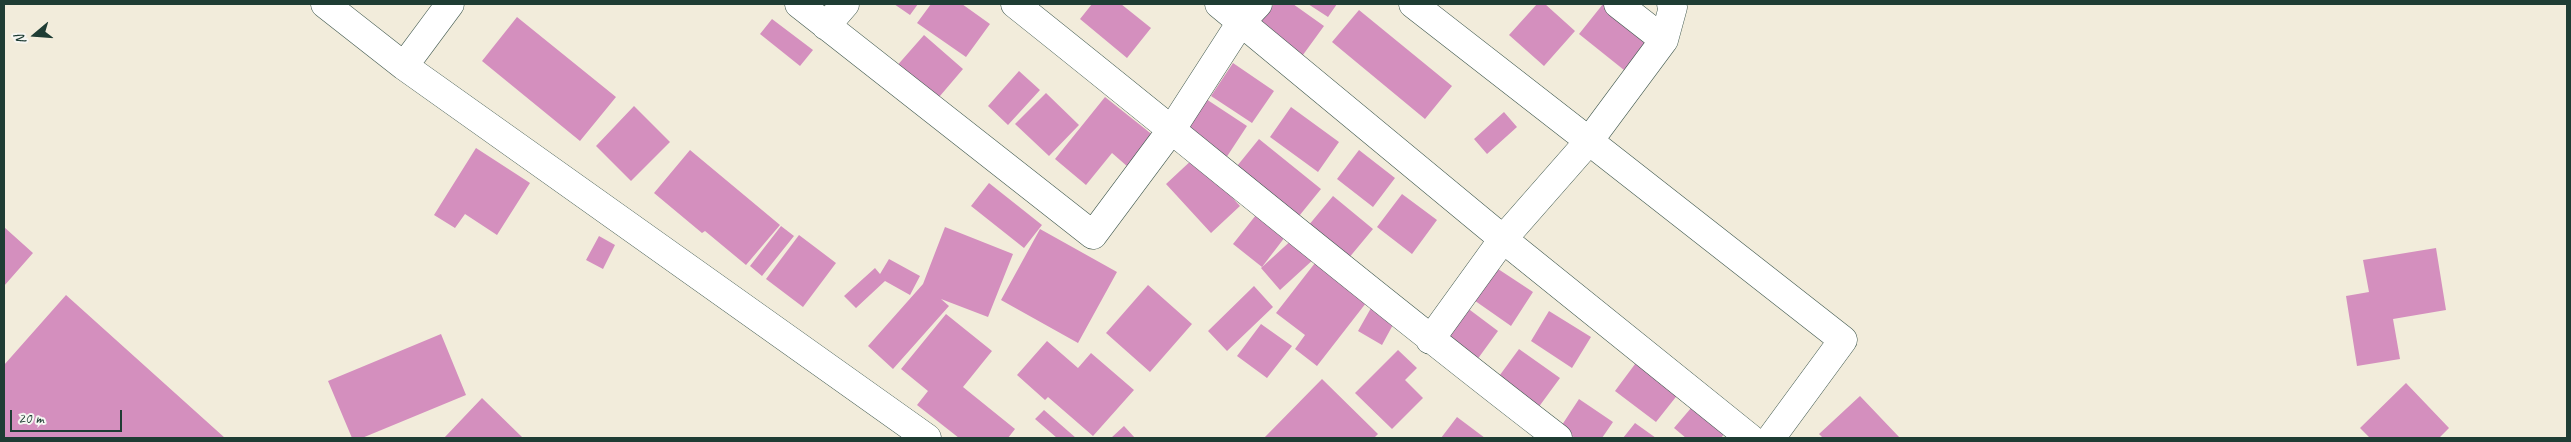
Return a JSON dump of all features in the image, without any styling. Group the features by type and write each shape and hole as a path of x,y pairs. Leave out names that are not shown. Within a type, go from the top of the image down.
{"street":[{"path":"325,4 404,66 927,438"},
{"path":"404,66 450,4"},
{"path":"799,4 1093,235 1172,129 1249,13"},
{"path":"826,26 844,4"},
{"path":"1015,4 1172,129 1430,340 1558,438"},
{"path":"1219,4 1249,13 1503,239 1750,438"},
{"path":"1413,4 1843,340 1770,438"},
{"path":"1618,4 1664,40"},
{"path":"1430,340 1503,239 1589,142 1664,40 1673,7 1671,4"}],"building":[{"path":"894,4 918,4 910,15"},
{"path":"931,4 962,4 990,24 966,57 917,23"},
{"path":"1092,4 1121,4 1151,28 1127,58 1080,19"},
{"path":"1274,4 1293,4 1324,26 1300,59 1257,27"},
{"path":"1308,4 1337,4 1328,17"},
{"path":"1537,4 1545,4 1575,31 1544,66 1509,35"},
{"path":"1603,4 1607,4 1655,42 1629,74 1579,34"},
{"path":"1359,10 1452,86 1425,119 1332,42"},
{"path":"517,17 616,97 580,141 482,61"},
{"path":"772,19 813,50 800,66 760,34"},
{"path":"924,35 963,69 934,103 895,68"},
{"path":"1233,63 1274,91 1252,123 1211,96"},
{"path":"1019,71 1040,90 1008,125 988,106"},
{"path":"1046,93 1079,125 1049,156 1015,124"},
{"path":"1105,97 1154,136 1128,167 1112,153 1086,185 1055,159"},
{"path":"1206,99 1247,126 1226,158 1184,131"},
{"path":"634,106 670,142 631,181 596,146"},
{"path":"1291,107 1339,142 1318,172 1270,137"},
{"path":"1504,112 1517,127 1487,154 1474,139"},
{"path":"1259,139 1321,189 1295,221 1233,171"},
{"path":"476,148 530,183 497,235 465,214 455,228 434,215"},
{"path":"690,150 780,225 746,265 705,231 702,233 654,193"},
{"path":"1359,150 1395,178 1373,207 1337,179"},
{"path":"1195,157 1240,206 1211,233 1166,184"},
{"path":"989,183 1042,225 1024,248 971,206"},
{"path":"1402,194 1437,220 1412,254 1377,227"},
{"path":"1333,196 1373,229 1343,265 1303,232"},
{"path":"1256,215 1285,237 1262,267 1233,244"},
{"path":"781,226 794,236 762,276 750,266"},
{"path":"4,227 33,253 4,286"},
{"path":"945,227 1013,254 988,317 941,299 949,306 893,369 868,346 923,284"},
{"path":"1040,229 1117,272 1078,343 1001,300"},
{"path":"799,235 836,263 803,307 766,279"},
{"path":"599,236 615,245 603,269 586,260"},
{"path":"1295,237 1315,258 1280,290 1261,268"},
{"path":"2436,248 2446,310 2393,319 2400,359 2357,366 2346,296 2369,292 2363,260"},
{"path":"889,259 920,276 910,295 885,281 856,308 844,296 875,268 880,274"},
{"path":"1315,263 1366,303 1317,366 1295,349 1305,335 1276,313"},
{"path":"1489,263 1533,292 1511,326 1471,298"},
{"path":"1148,285 1192,324 1150,372 1106,333"},
{"path":"1254,286 1273,307 1227,351 1208,331"},
{"path":"66,295 225,438 4,438 4,365"},
{"path":"1466,307 1498,331 1474,364 1442,340"},
{"path":"1371,308 1395,321 1382,345 1358,331"},
{"path":"1549,311 1591,337 1572,368 1531,341"},
{"path":"946,314 992,351 963,387 1015,429 1008,438 959,438 917,405 928,391 901,369"},
{"path":"1261,324 1292,346 1267,378 1237,356"},
{"path":"441,334 466,395 362,438 352,438 328,381"},
{"path":"1047,341 1078,368 1091,353 1134,390 1093,436 1048,397 1045,400 1017,375"},
{"path":"1519,349 1560,378 1538,408 1497,379"},
{"path":"1398,350 1417,368 1405,380 1423,398 1392,429 1355,393"},
{"path":"1641,356 1683,388 1656,422 1615,391"},
{"path":"1322,379 1378,434 1374,438 1264,438"},
{"path":"2406,383 2449,428 2439,438 2370,438 2360,428"},
{"path":"1860,396 1900,438 1823,438 1819,434"},
{"path":"482,398 523,438 444,438"},
{"path":"1579,399 1613,422 1602,438 1575,438 1560,428"},
{"path":"1697,401 1729,428 1721,438 1686,438 1674,428"},
{"path":"1044,410 1076,438 1057,438 1035,419"},
{"path":"1457,417 1485,438 1441,438"},
{"path":"1635,423 1656,438 1623,438"},
{"path":"1124,426 1135,438 1111,438"}]}
